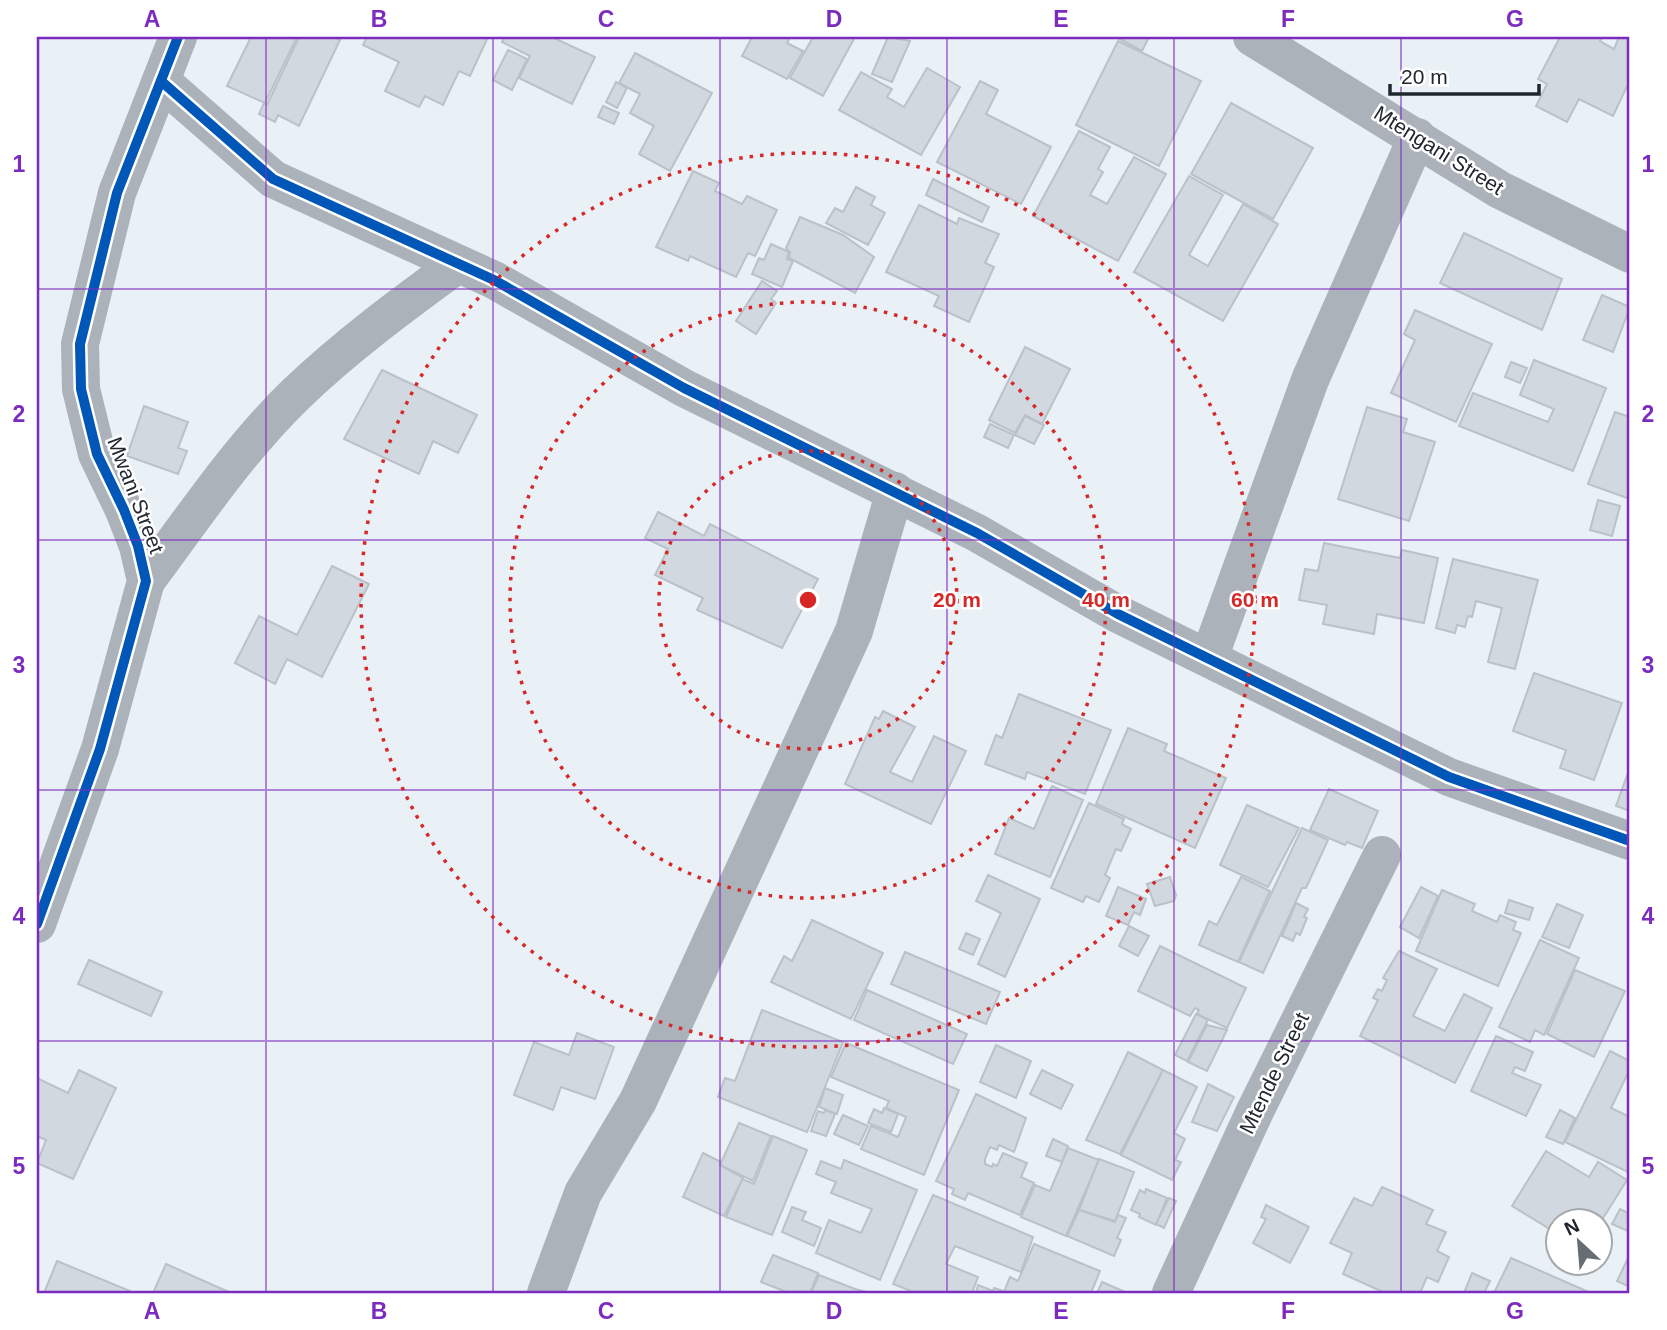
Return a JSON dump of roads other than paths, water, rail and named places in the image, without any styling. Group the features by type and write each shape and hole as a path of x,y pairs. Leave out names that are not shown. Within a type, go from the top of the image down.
{"street":[{"name":"Mwani Street","path":"37,924 100,749 146,581 138,546 97,454 80,389 80,344 117,192 178,37"},
{"name":"Mtengani Street","path":"1252,37 1500,190 1630,254"},
{"path":"160,81 273,179 494,280 684,388 977,533 1118,614 1449,777 1630,841"},
{"path":"1209,658 1310,380 1417,137"},
{"path":"146,581 221,482 295,395 381,320 458,264"},
{"path":"545,1293 583,1193 638,1101 854,631 895,491"},
{"name":"Mtende Street","path":"1171,1293 1255,1111 1382,855"}]}
